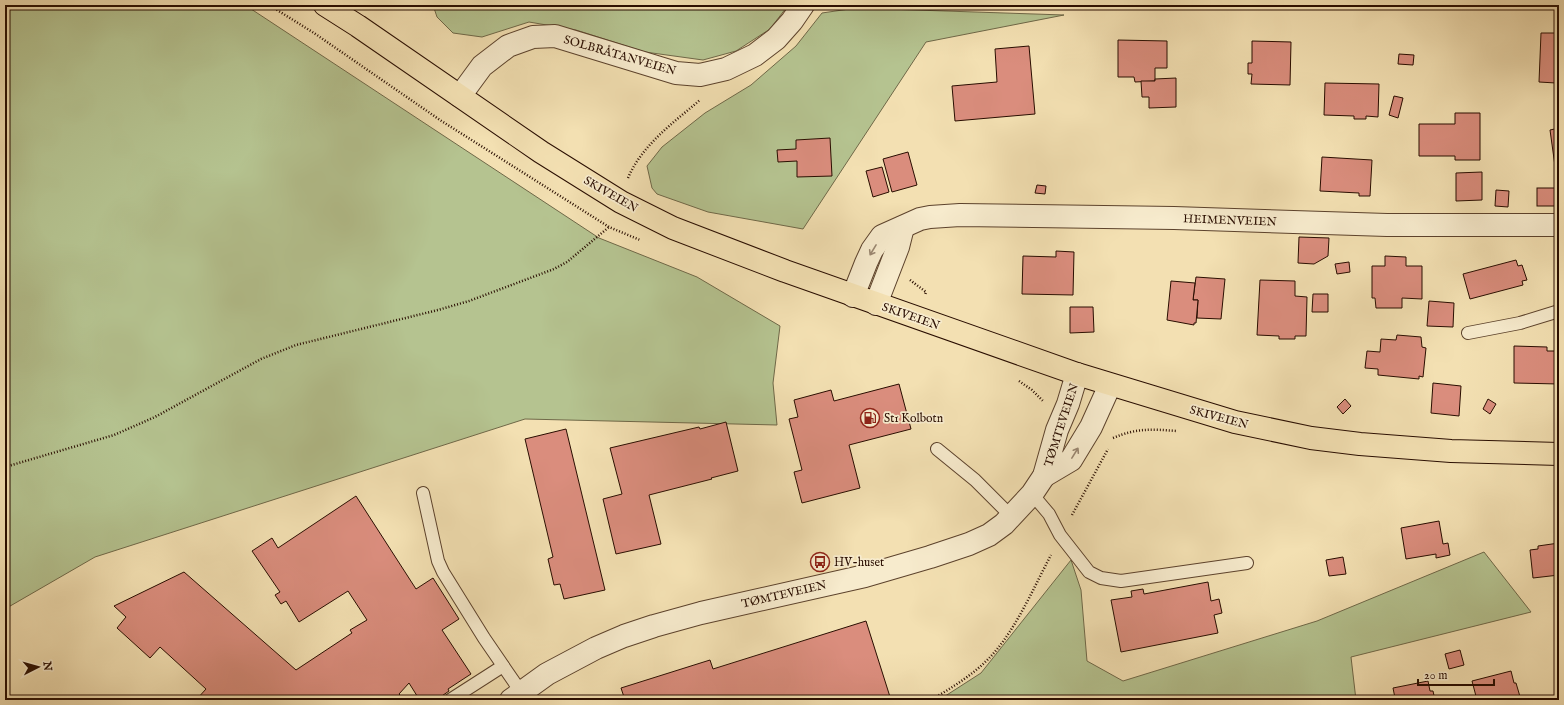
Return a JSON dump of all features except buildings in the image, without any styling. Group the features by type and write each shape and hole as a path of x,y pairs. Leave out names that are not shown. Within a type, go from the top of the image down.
{"main road":[{"name":"SKIVEIEN","path":"325,5 540,152 621,202 674,228 710,243 853,296 1110,385 1235,422 1311,438 1415,449 1490,453 1559,454"}],"street":[{"name":"SOLBRÅTANVEIEN","path":"460,96 482,66 508,46 533,37 555,36 676,73 700,75 726,70 755,55 776,39 792,22 803,5"},
{"name":"HEIMENVEIEN","path":"853,296 872,250 882,236 910,223 930,216 960,215 1166,218 1387,225 1559,225"},
{"path":"876,304 898,247 902,227"},
{"name":"TØMTEVEIEN","path":"516,696 547,674 624,636 695,615 865,576 970,544 989,535 1004,524 1032,494 1044,476 1057,430 1068,404 1077,374"},
{"name":"TØMTEVEIEN","path":"1044,476 1071,460 1091,427 1110,385"}],"lane":[{"path":"1468,333 1520,323 1559,311"},
{"path":"937,449 975,480 1011,516"},
{"path":"423,493 438,561 443,572 503,666 516,696"},
{"path":"1032,494 1049,514 1060,536 1089,572 1101,578 1121,581 1247,563"},
{"path":"450,700 503,666"}],"path":[{"path":"5,467 114,435 155,417 261,359 296,345 469,301 554,269 566,262 608,227 621,202 628,176 639,156 667,127 702,98"},
{"path":"931,700 960,682 993,653 1018,616 1113,438 1130,431 1148,430 1183,432"}],"green space":[{"path":"5,5 245,5 599,238 697,277 780,326 773,383 777,425 525,419 95,557 5,609"},
{"path":"433,5 784,5 786,8 770,29 736,51 703,60 645,52 576,30 529,22 482,37 453,33 437,17"},
{"path":"856,8 1064,15 926,42 803,229 708,212 657,194 652,188 647,166 662,147 705,113 751,85 796,46 822,13"},
{"path":"1484,552 1531,612 1351,657 1356,700 939,700 981,673 1071,560 1081,590 1087,661 1123,681 1317,621"}],"place":[{"name":"St1 Kolbotn","path":"870,418"},
{"name":"HV-huset","path":"820,562"}]}
